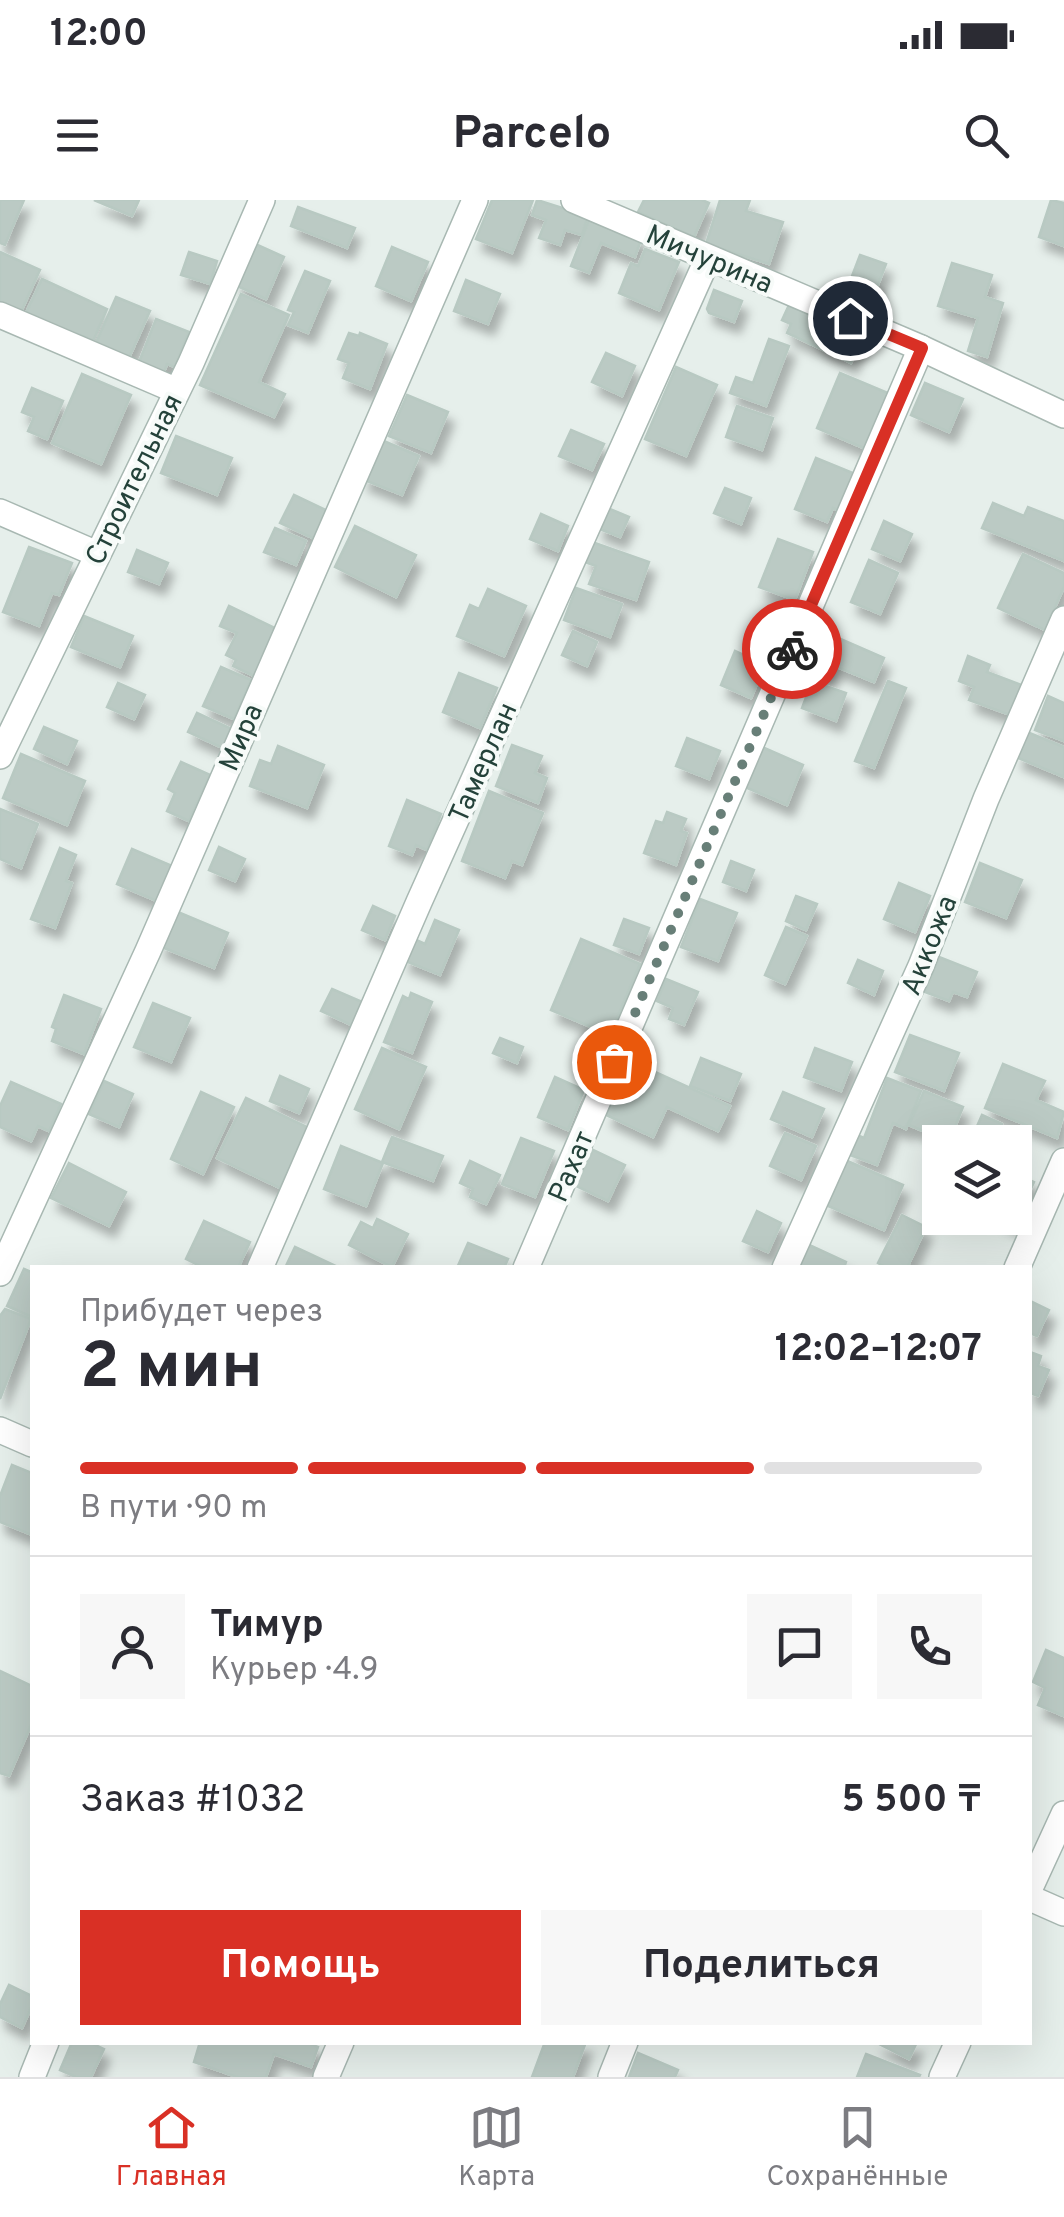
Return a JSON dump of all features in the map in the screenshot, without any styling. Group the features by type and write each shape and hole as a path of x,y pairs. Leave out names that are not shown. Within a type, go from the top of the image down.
{"street":[{"name":"Строительная","path":"0,756 191,363 262,200"},
{"name":"Мира","path":"0,1273 155,933 475,200"},
{"name":"Мичурина","path":"574,200 922,348 1064,415"},
{"name":"Тамерлан","path":"261,1265 419,902 708,258"},
{"path":"0,314 175,390"},
{"name":"Рахат","path":"527,1265 922,348"},
{"path":"0,512 97,554"},
{"name":"Аккожа","path":"786,1265 921,966 986,800 1064,619"},
{"path":"1018,1265 1064,1161"},
{"path":"1032,1885 1064,1814"},
{"path":"1032,1888 1064,1913"},
{"path":"32,2077 45,2045"},
{"path":"326,2077 340,2045"},
{"path":"610,2077 624,2045"},
{"path":"942,2077 957,2045"}],"building":[{"path":"0,200 24,200 5,245 0,243"},
{"path":"94,200 139,200 132,216"},
{"path":"492,200 533,200 512,253 476,239"},
{"path":"537,200 588,216 582,235 565,230 560,245 539,238 546,220 532,215"},
{"path":"644,200 709,203 694,237 638,212"},
{"path":"720,200 750,200 746,211 783,222 769,264 706,244"},
{"path":"1051,200 1064,203 1064,246 1039,237"},
{"path":"298,207 355,228 347,248 291,226"},
{"path":"590,217 642,237 635,257 601,243 589,273 571,266"},
{"path":"253,243 284,257 266,299 235,285"},
{"path":"392,247 428,262 411,301 376,286"},
{"path":"645,249 679,262 659,310 619,293 631,263 638,266"},
{"path":"0,252 40,270 20,314 0,304"},
{"path":"189,252 217,261 210,284 181,275"},
{"path":"860,255 886,264 870,306 844,297"},
{"path":"952,263 992,275 985,297 1003,303 987,357 968,351 978,318 938,306"},
{"path":"305,271 330,281 308,333 288,325 294,312 288,310"},
{"path":"42,279 107,309 93,341 80,335 77,342 24,317"},
{"path":"466,280 500,294 488,324 454,311"},
{"path":"714,290 742,301 734,322 709,313"},
{"path":"241,294 289,315 259,382 285,394 274,417 200,385"},
{"path":"116,297 150,311 128,360 95,345"},
{"path":"789,305 862,338 851,363 787,333 791,324 782,320"},
{"path":"156,319 189,332 175,367 167,364 164,372 139,362"},
{"path":"349,333 360,333 387,344 370,389 343,378 349,363 338,359"},
{"path":"769,339 789,346 766,406 730,393 736,377 753,383"},
{"path":"606,353 635,366 622,396 592,382"},
{"path":"676,367 717,385 686,456 645,439"},
{"path":"840,373 890,394 866,449 817,428"},
{"path":"82,374 131,395 101,464 52,443"},
{"path":"925,383 963,399 949,432 911,415"},
{"path":"32,388 63,401 47,439 28,431 34,417 22,412"},
{"path":"407,395 448,412 431,453 389,436"},
{"path":"737,406 773,418 762,450 726,437"},
{"path":"571,430 604,444 592,470 559,456"},
{"path":"176,436 232,458 217,495 161,473"},
{"path":"379,439 419,456 402,495 362,479"},
{"path":"816,458 860,476 845,513 833,508 827,522 795,509"},
{"path":"725,488 751,498 741,524 714,513"},
{"path":"294,495 328,511 315,539 280,523"},
{"path":"993,503 1024,516 1028,507 1064,521 1064,561 982,528"},
{"path":"605,507 629,517 620,537 597,528"},
{"path":"541,514 568,526 558,551 530,539"},
{"path":"884,521 912,534 900,561 872,549"},
{"path":"355,526 416,555 396,597 335,567"},
{"path":"275,528 306,541 296,565 264,552"},
{"path":"778,539 813,552 795,600 759,587"},
{"path":"592,542 649,562 636,600 589,584 596,566 585,562"},
{"path":"29,547 72,563 59,595 52,593 39,626 3,612"},
{"path":"137,550 168,563 159,584 128,572"},
{"path":"1023,554 1064,573 1064,587 1045,630 998,608"},
{"path":"869,560 898,573 880,614 851,602"},
{"path":"576,588 622,604 610,637 564,620"},
{"path":"488,589 526,606 504,656 457,636 470,605 479,609"},
{"path":"229,606 277,629 254,676 233,666 236,660 226,655 237,633 220,626"},
{"path":"84,616 133,636 120,667 71,647"},
{"path":"813,627 884,658 874,682 835,666 830,677 808,668 813,661 801,656"},
{"path":"573,631 597,642 587,666 562,655"},
{"path":"735,651 765,665 751,698 721,685"},
{"path":"968,656 990,665 987,672 1024,686 1013,716 969,700 974,687 959,681"},
{"path":"221,667 251,680 234,719 203,706"},
{"path":"459,673 497,688 480,728 443,712"},
{"path":"888,681 906,688 874,768 855,761"},
{"path":"118,683 145,695 134,719 107,707"},
{"path":"820,684 846,693 836,721 802,708 808,692 816,695"},
{"path":"1048,696 1064,703 1064,741 1035,730"},
{"path":"197,713 234,730 225,749 188,732"},
{"path":"44,727 77,741 67,764 34,749"},
{"path":"1027,732 1064,747 1064,777 1016,757"},
{"path":"687,738 720,751 709,779 676,766"},
{"path":"512,745 542,756 535,773 547,778 538,803 496,786"},
{"path":"278,746 324,765 307,808 250,786 260,760 271,764"},
{"path":"762,747 803,765 787,805 745,787"},
{"path":"21,754 85,781 67,825 3,798"},
{"path":"181,762 210,775 189,821 167,811 175,793 168,789"},
{"path":"489,791 543,813 522,865 512,861 505,878 462,861"},
{"path":"407,800 441,814 427,850 416,845 412,855 389,846"},
{"path":"0,809 38,824 21,868 0,859"},
{"path":"667,812 686,819 681,831 687,833 676,865 644,853 656,821 663,823"},
{"path":"219,847 245,859 235,881 209,870"},
{"path":"60,848 76,855 66,881 72,883 55,928 31,919"},
{"path":"132,849 172,866 157,901 117,884"},
{"path":"731,861 754,870 746,891 723,882"},
{"path":"980,863 1022,880 1006,918 965,902"},
{"path":"899,883 930,896 915,932 884,919"},
{"path":"796,896 817,904 806,930 786,921"},
{"path":"700,899 737,913 718,961 681,947"},
{"path":"373,906 395,916 385,940 362,930"},
{"path":"173,910 228,933 214,968 159,946"},
{"path":"624,919 649,928 639,954 614,945"},
{"path":"435,920 459,930 440,975 403,960 412,938 425,944"},
{"path":"786,927 807,936 785,984 765,975"},
{"path":"581,939 640,964 610,1035 551,1010"},
{"path":"939,957 977,972 967,997 953,992 949,1001 925,992"},
{"path":"858,960 883,971 874,995 848,983"},
{"path":"666,979 698,992 684,1025 669,1019 673,1008 657,1001"},
{"path":"332,989 369,1005 358,1028 321,1011"},
{"path":"411,993 432,1002 412,1053 384,1042 403,996 409,999"},
{"path":"64,995 101,1009 84,1054 52,1041 56,1029 52,1027"},
{"path":"153,1003 190,1018 171,1062 134,1047"},
{"path":"910,1035 959,1053 944,1091 895,1072"},
{"path":"500,1038 523,1047 517,1063 493,1053"},
{"path":"382,1048 426,1067 399,1129 355,1109"},
{"path":"815,1048 852,1062 841,1091 804,1077"},
{"path":"701,1058 741,1074 730,1101 690,1086"},
{"path":"631,1061 730,1106 718,1131 667,1107 653,1137 606,1115"},
{"path":"1003,1064 1045,1081 1036,1100 1064,1112 1057,1138 985,1108"},
{"path":"280,1076 309,1089 299,1113 270,1101"},
{"path":"555,1077 584,1090 568,1130 538,1117"},
{"path":"887,1078 921,1091 906,1129 893,1123 877,1165 850,1155 857,1135 864,1138"},
{"path":"104,1081 133,1094 119,1127 89,1114"},
{"path":"11,1082 61,1104 49,1131 38,1126 31,1141 0,1127 0,1106"},
{"path":"924,1091 963,1107 956,1125 922,1125 922,1131 909,1125"},
{"path":"201,1092 234,1107 203,1174 171,1159"},
{"path":"783,1092 824,1109 812,1137 771,1119"},
{"path":"246,1098 309,1128 280,1188 217,1158"},
{"path":"982,1115 1002,1124 1002,1125 978,1125"},
{"path":"785,1133 816,1146 801,1180 770,1166"},
{"path":"392,1137 443,1156 433,1181 382,1162"},
{"path":"521,1138 554,1151 535,1197 502,1184"},
{"path":"341,1146 383,1163 366,1206 324,1189"},
{"path":"593,1150 625,1165 608,1201 576,1186"},
{"path":"845,1160 903,1185 884,1230 826,1205"},
{"path":"470,1161 500,1175 486,1204 470,1197 473,1189 460,1183"},
{"path":"69,1163 126,1192 109,1226 51,1198"},
{"path":"757,1211 781,1223 768,1252 743,1241"},
{"path":"902,1215 922,1225 922,1235 908,1265 878,1263"},
{"path":"377,1219 408,1234 393,1265 349,1245 361,1222 373,1228"},
{"path":"204,1221 250,1242 239,1265 198,1265 186,1259"},
{"path":"468,1243 508,1259 505,1265 458,1265"},
{"path":"807,1244 846,1262 845,1265 797,1265"},
{"path":"295,1247 334,1265 286,1265"},
{"path":"24,1269 30,1272 30,1316 7,1306"},
{"path":"1032,1302 1049,1310 1037,1336 1032,1334"},
{"path":"5,1309 30,1322 0,1399 0,1316"},
{"path":"1032,1353 1041,1356 1038,1366 1049,1370 1038,1396 1032,1394"},
{"path":"12,1465 30,1472 30,1534 0,1522 0,1496"},
{"path":"1046,1650 1064,1658 1064,1716 1038,1705 1045,1688 1033,1682"},
{"path":"0,1671 30,1685 30,1728 9,1776 0,1773"},
{"path":"9,1985 30,1995 30,2010 22,2028 0,2017 0,2004"},
{"path":"71,2045 104,2049 91,2077 76,2077 60,2070"},
{"path":"199,2045 318,2047 311,2067 274,2054 266,2077 237,2077 194,2062"},
{"path":"544,2045 585,2045 573,2077 532,2077"},
{"path":"881,2045 916,2045 909,2059"},
{"path":"638,2053 678,2070 675,2077 629,2077"},
{"path":"866,2054 920,2075 857,2077"}],"way so far":[{"path":"614,1062 792,649"}],"route":[{"path":"792,649 922,348 850,318"}]}
